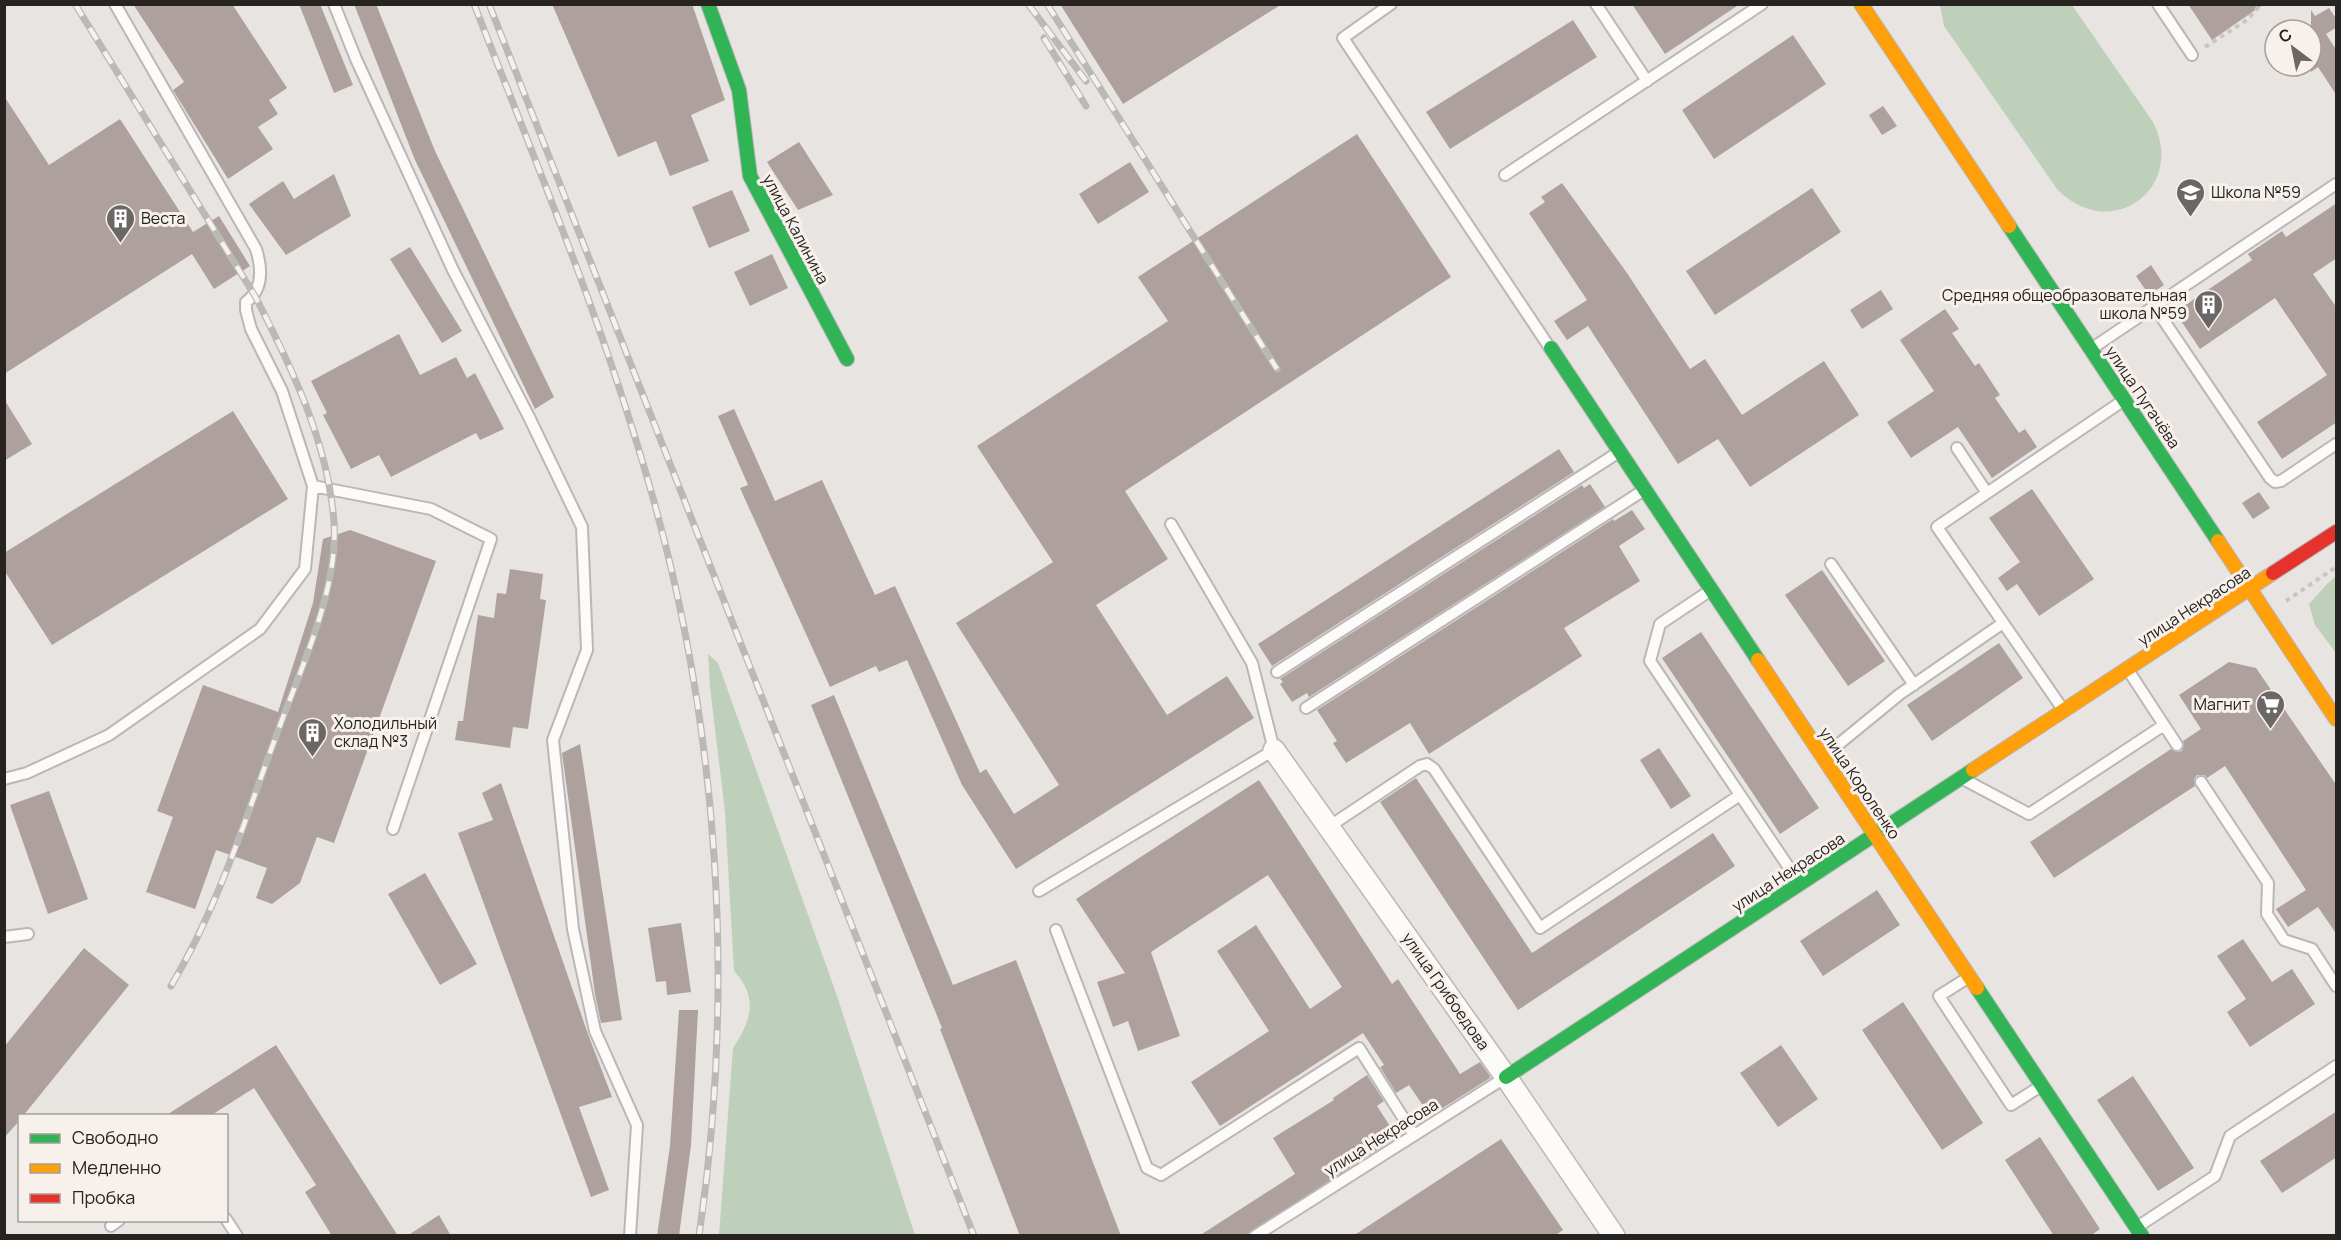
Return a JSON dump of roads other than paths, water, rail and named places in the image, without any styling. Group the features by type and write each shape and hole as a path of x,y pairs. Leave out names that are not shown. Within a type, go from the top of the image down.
{"street":[{"name":"улица Калинина","path":"708,4 739,88 744,111 746,161 750,176 847,359"},
{"name":"улица Пугачёва","path":"1861,4 2337,719"},
{"name":"улица Короленко","path":"1551,348 2140,1231"},
{"name":"улица Некрасова","path":"1506,1077 2337,532"},
{"name":"улица Грибоедова","path":"1274,750 1506,1077 1614,1236"}],"lane":[{"path":"4,779 27,772 109,735 260,629 305,569 312,486 282,392 251,330 247,316 246,302 255,296 260,280 260,260 256,249 115,4"},
{"path":"334,4 356,59 453,270 529,417 582,527 587,650 553,740 573,929 595,1031 637,1125 630,1236"},
{"path":"1391,4 1343,38 1551,348"},
{"path":"1596,4 1647,81"},
{"path":"1505,175 1762,4"},
{"path":"2158,4 2192,55"},
{"path":"2091,349 2337,184"},
{"path":"2154,306 2270,478 2275,482 2281,481 2337,444"},
{"path":"2064,711 1937,527 2124,400"},
{"path":"1957,448 1987,493"},
{"path":"1277,672 1619,452"},
{"path":"312,486 431,509 491,539 393,829"},
{"path":"1306,708 1645,490"},
{"path":"1039,891 1274,750 1252,663 1171,524"},
{"path":"1831,564 1914,685"},
{"path":"1712,590 1660,624 1650,661 1800,884"},
{"path":"1822,757 1914,685 2004,624"},
{"path":"2127,669 2177,745"},
{"path":"1962,778 2029,814 2164,725"},
{"path":"1330,826 1420,766 1427,764 1434,769 1540,927 1740,795"},
{"path":"2201,782 2268,883 2267,915 2284,940 2312,949 2337,986"},
{"path":"1056,930 1147,1168 1161,1175 1359,1048 1414,1135"},
{"path":"4,937 28,934"},
{"path":"1969,976 1940,996 2011,1105 2042,1085"},
{"path":"2140,1231 2215,1176 2230,1136 2337,1066"},
{"name":"улица Некрасова","path":"1255,1236 1506,1077"},
{"path":"228,1222 237,1236"}],"railway":[{"path":"75,4 255,296 306,405 324,463 334,522 334,548 330,576 315,632 229,865 202,927 171,986"},
{"path":"474,4 611,362 649,484 673,575 692,668 705,762 714,857 718,952 717,1047 710,1142 699,1236"},
{"path":"489,4 974,1236"},
{"path":"1028,4 1086,81"},
{"path":"1047,4 1277,369"},
{"path":"1044,38 1086,106"}],"place":[{"name":"Школа №59","path":"2190,218"},
{"name":"Веста","path":"120,244"},
{"name":"Средняя общеобразовательная школа №59","path":"2208,330"},
{"name":"Магнит","path":"2271,730"},
{"name":"Холодильный склад №3","path":"313,758"}]}
